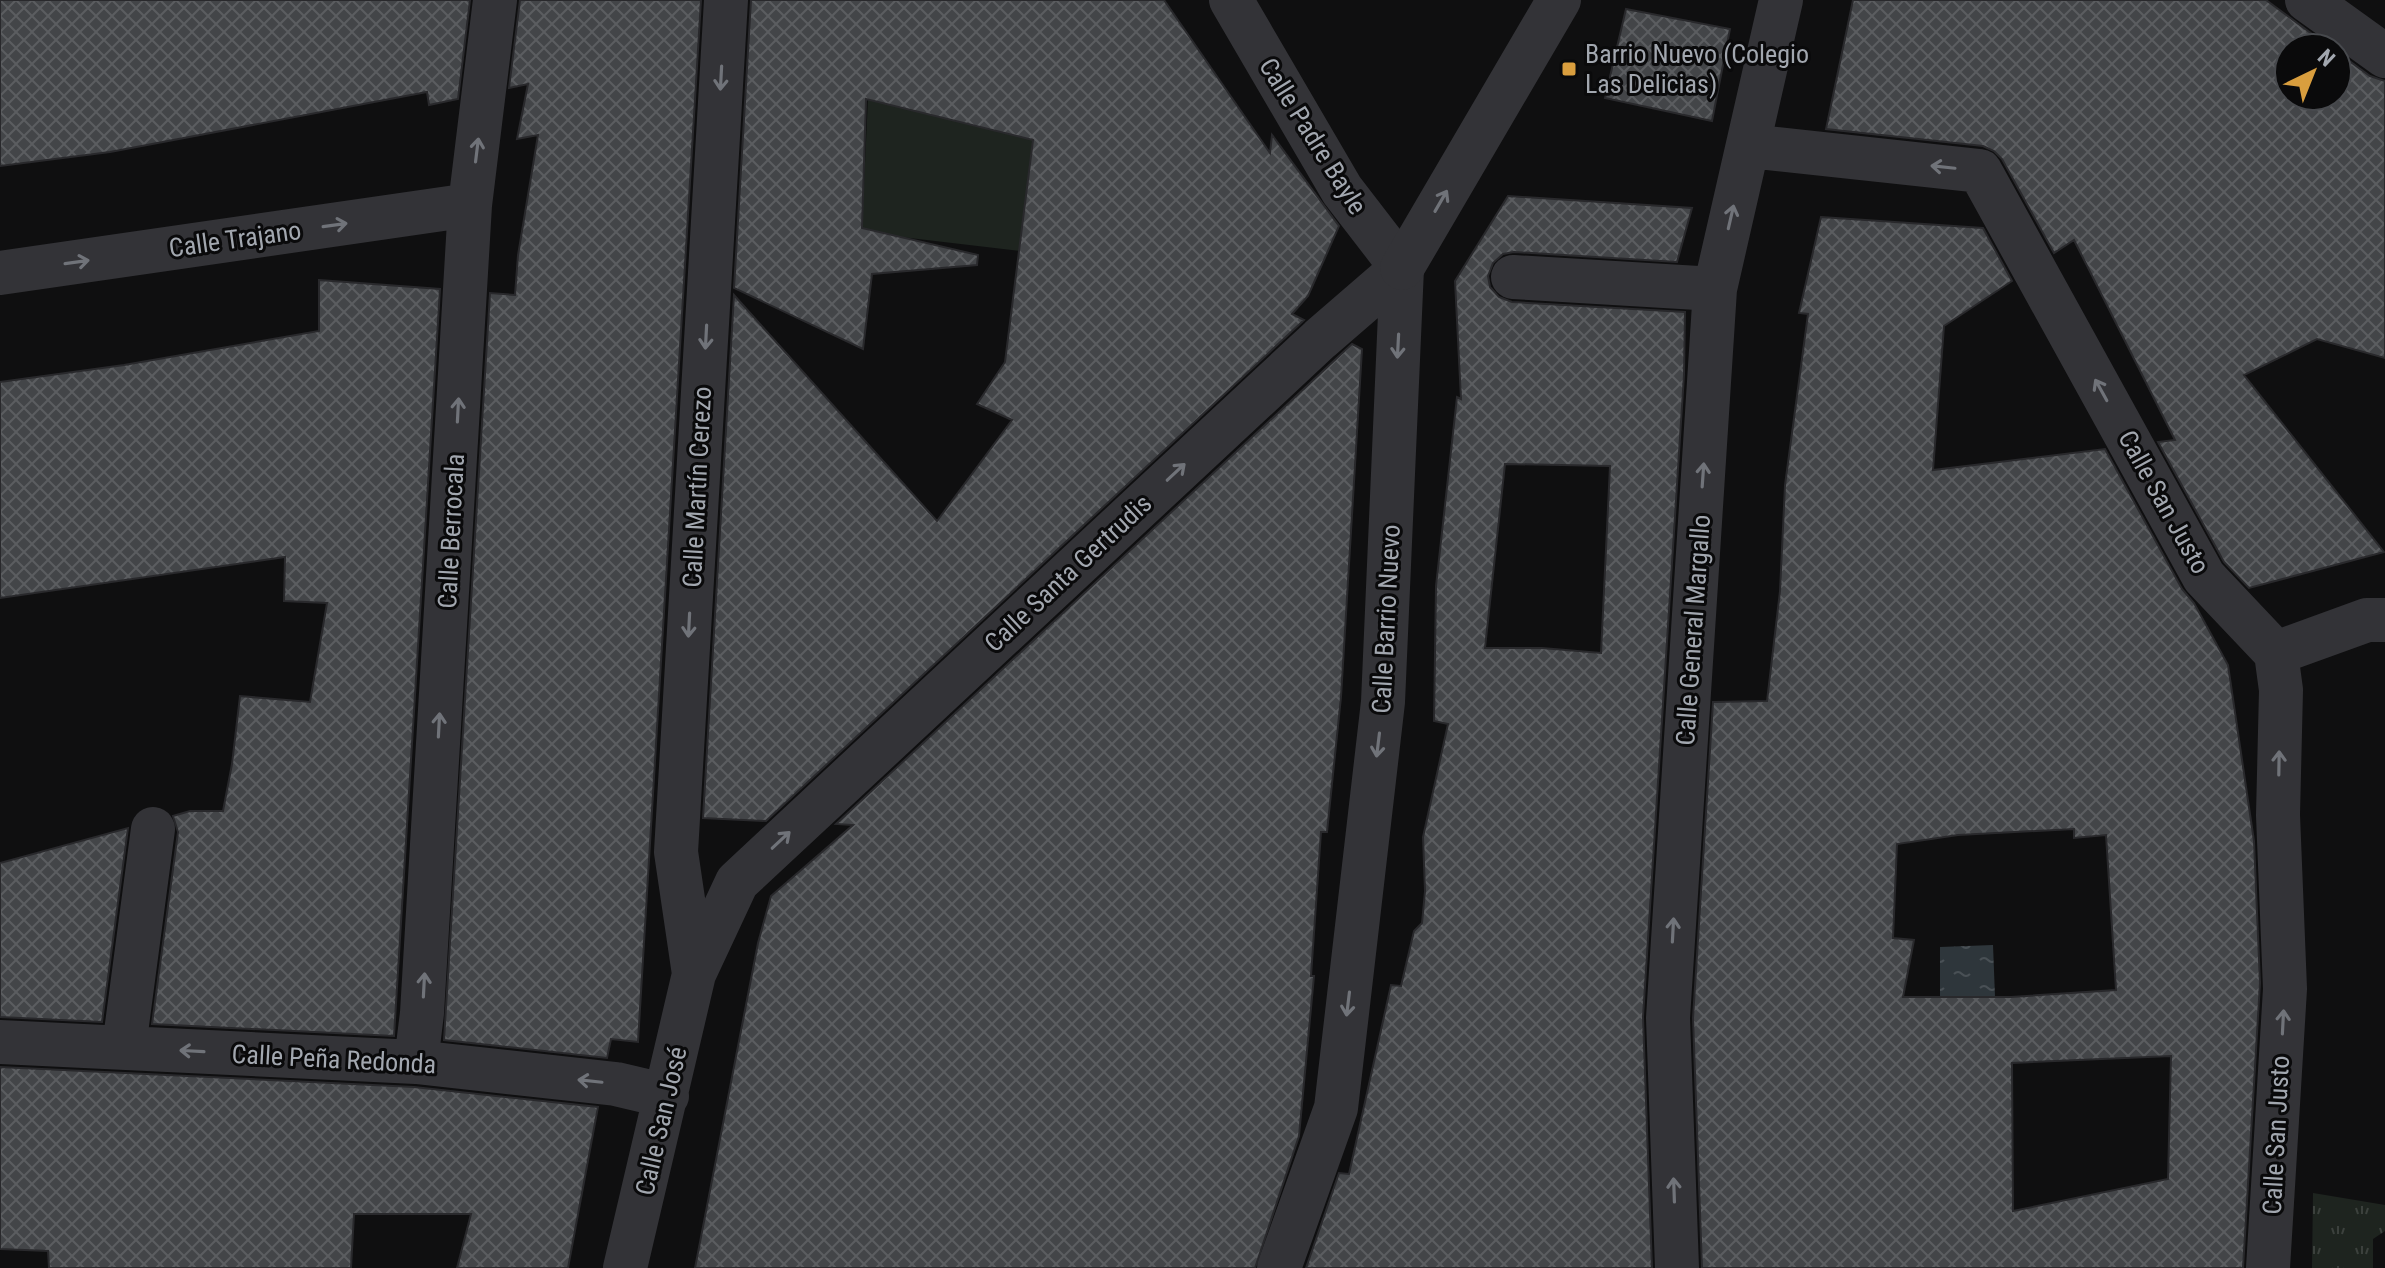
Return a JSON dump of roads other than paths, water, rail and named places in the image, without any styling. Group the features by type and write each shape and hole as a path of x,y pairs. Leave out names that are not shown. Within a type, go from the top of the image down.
{"street":[{"name":"Calle Berrocala","path":"416,1062 423,997 470,205 495,0"},
{"name":"Calle Martín Cerezo","path":"694,974 676,852 726,0"},
{"name":"Calle Padre Bayle","path":"1231,0 1342,190 1402,268"},
{"name":"Calle Barrio Nuevo","path":"1279,1268 1336,1108 1383,702 1402,268 1559,0"},
{"name":"Calle General Margallo","path":"1677,1268 1668,1018 1715,289 1781,0"},
{"path":"2307,0 2385,56"},
{"name":"Calle San Justo","path":"1748,146 1980,171 2204,577 2276,653 2281,690 2278,815 2285,989 2268,1268"},
{"name":"Calle Trajano","path":"0,273 470,205"},
{"name":"Calle Santa Gertrudis","path":"694,974 737,882 1308,349 1402,268"},
{"path":"1513,277 1715,289"},
{"path":"2276,653 2367,620 2385,620"},
{"path":"124,1047 153,829"},
{"path":"676,852 691,875 712,883 737,882"},
{"name":"Calle San José","path":"625,1268 694,974"},
{"name":"Calle Peña Redonda","path":"0,1042 416,1062 616,1084 667,1096"}],"water":[{"path":"1993,945 1995,997 1940,997 1940,947"}],"place":[{"name":"Barrio Nuevo (Colegio Las Delicias)","path":"1569,69"}]}
